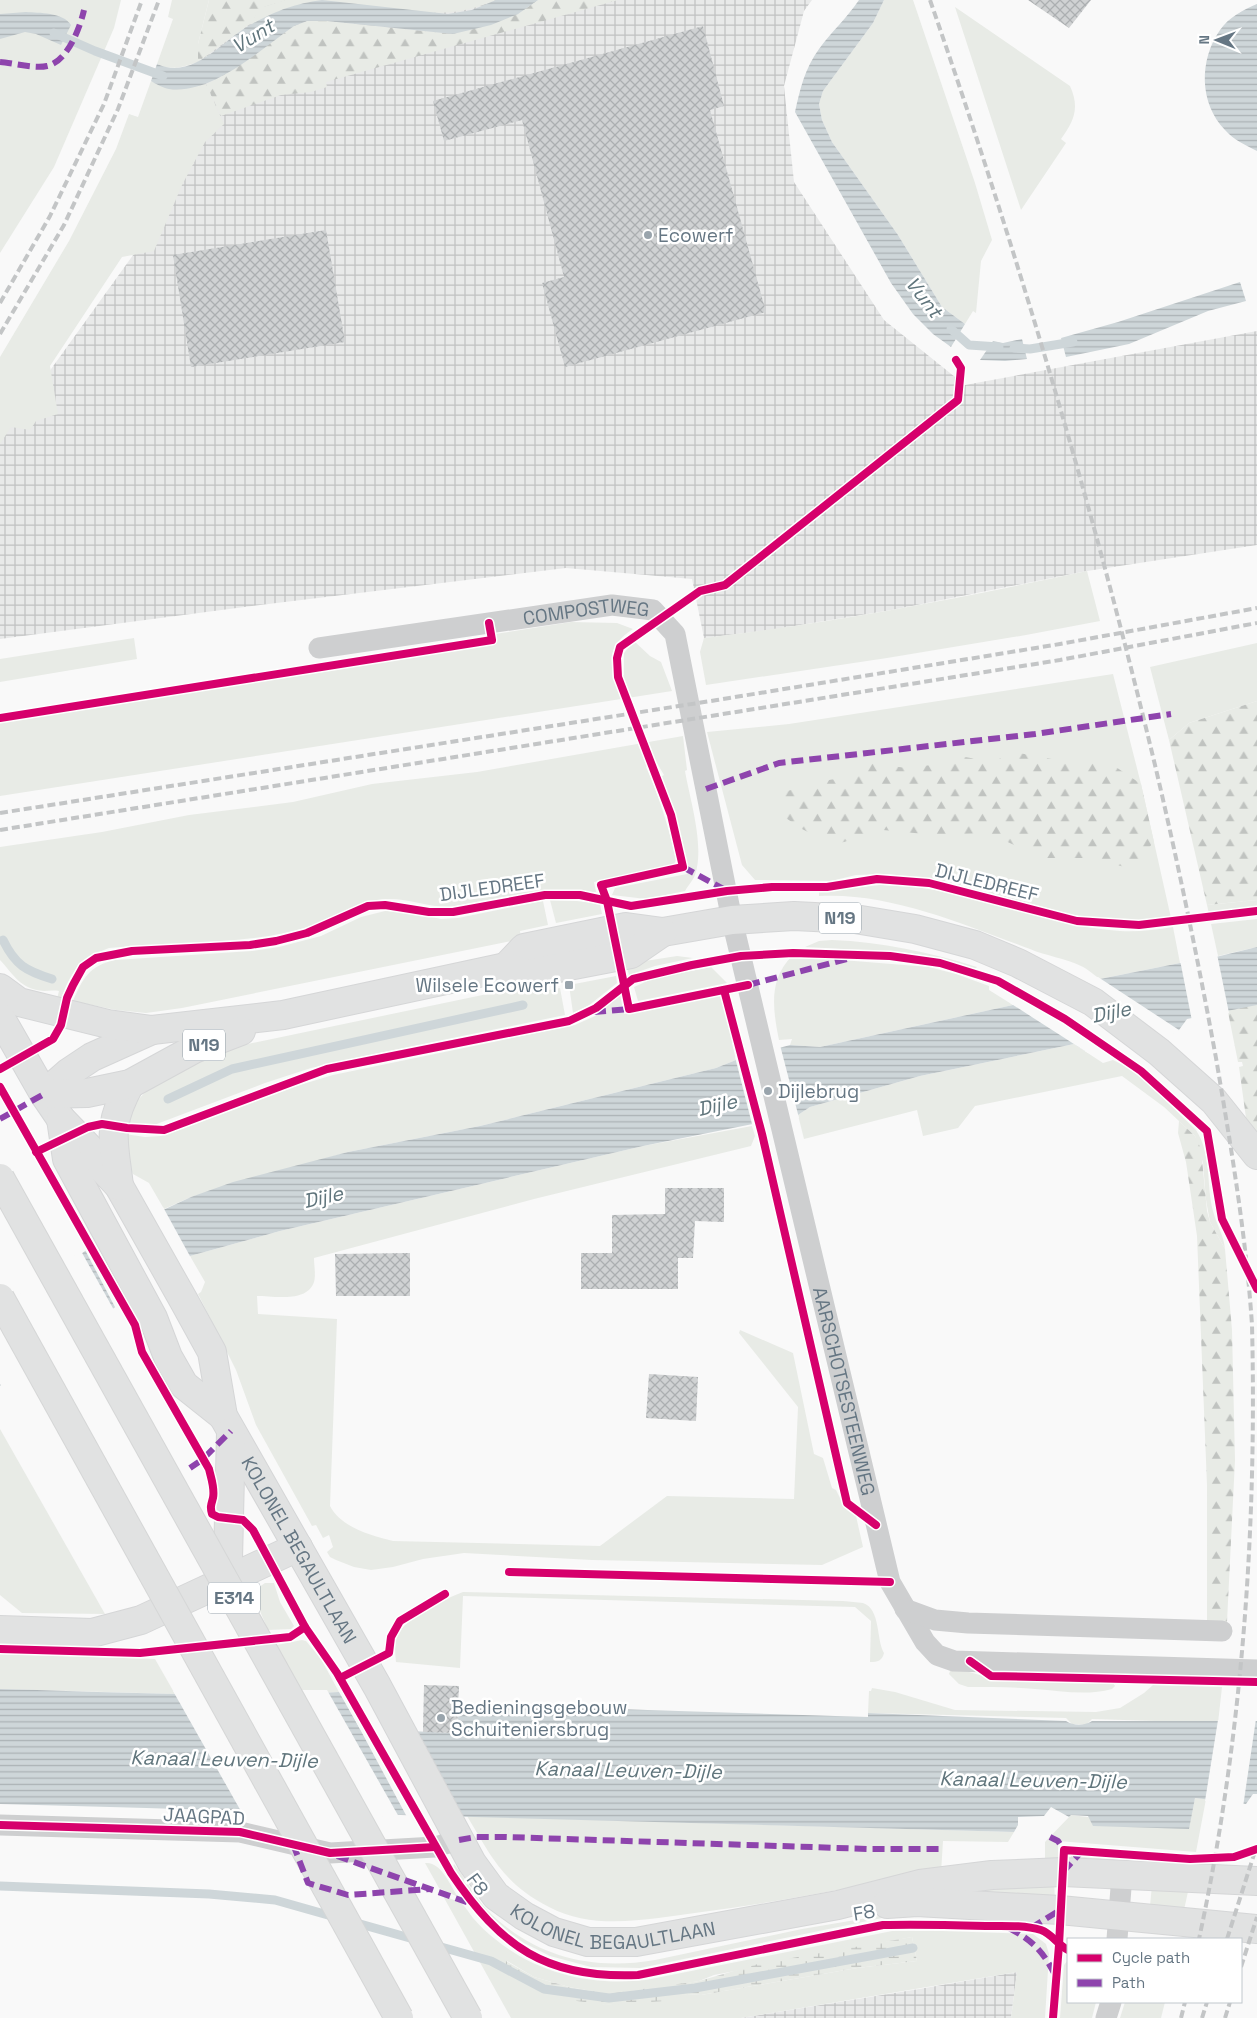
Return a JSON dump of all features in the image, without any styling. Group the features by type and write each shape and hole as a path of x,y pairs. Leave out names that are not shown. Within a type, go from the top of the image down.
{"main road":[{"name":"N19","path":"0,988 19,1002 108,1024 152,1030 282,1015 506,967 524,948 626,927 663,932 732,920 794,916 855,919 916,929 975,945 1018,963 1093,1002 1159,1052 1214,1101 1257,1154"},
{"name":"N19","path":"44,1094 87,1093 130,1084 194,1049 282,1015"},
{"name":"KOLONEL BEGAULTLAAN","path":"0,1018 44,1094 61,1119 88,1147 100,1166 119,1186 184,1301 212,1352 227,1423 377,1686 472,1863 496,1896 524,1916 554,1932 588,1942 636,1942 838,1906 920,1884 992,1875 1062,1872 1257,1881"},
{"name":"N19","path":"44,1094 68,1073 92,1057 152,1030"},
{"path":"119,1186 113,1148 113,1126 122,1099 130,1084"},
{"name":"KOLONEL BEGAULTLAAN","path":"61,1119 67,1159 153,1318 168,1356 184,1385 227,1423"},
{"name":"E314","path":"0,1178 468,2018"},
{"path":"0,1298 399,2018"},
{"path":"218,1585 228,1560 227,1423"},
{"path":"0,1630 92,1633 141,1620 298,1547"},
{"name":"KOLONEL BEGAULTLAAN","path":"838,1906 917,1902 1060,1910 1118,1928 1257,1929"}],"street":[{"name":"COMPOSTWEG","path":"319,648 612,605 653,610 675,634 732,920"},
{"name":"AARSCHOTSESTEENWEG","path":"732,920 890,1582 925,1642 937,1655 954,1661 1257,1670"},
{"path":"906,1609 934,1620 968,1623 1222,1631"},
{"name":"JAAGPAD","path":"0,1825 240,1832 330,1853 435,1847 456,1832"},
{"path":"1118,1928 1122,1875"},
{"path":"1106,2018 1111,2003"}],"shaded area":[{"path":"222,0 812,0 804,11 784,86 794,182 884,320 965,385 1257,331 1257,545 1087,571 892,610 770,630 704,638 692,579 566,568 0,639 0,440 141,244"},
{"path":"1017,1972 1011,2018 741,2018 919,1989"}],"green space":[{"path":"0,0 121,0 114,28 54,167 0,253"},
{"path":"172,0 209,0 198,44 198,62 173,68 157,64 173,19 168,17"},
{"path":"209,0 285,0 261,8 250,24 198,62 198,44"},
{"path":"285,0 496,0 467,10 441,13 420,12 250,24 260,8"},
{"path":"538,0 618,0 326,82 327,87 311,92 281,95 221,116 206,84 224,75 294,26 307,21 327,21 453,34 518,14"},
{"path":"884,0 913,0 975,183 992,240 981,261 976,313 973,311 965,324 942,307 898,235 832,142 822,120 819,104 823,91 873,23"},
{"path":"955,7 1070,86 1073,94 1075,101 1074,114 1061,139 1066,143 1021,210"},
{"path":"151,81 173,88 206,84 224,124 205,142 182,185 154,251 122,257 50,366 58,414 36,421 30,430 11,427 0,444 0,357 69,241 116,149 129,114 138,117"},
{"path":"1087,571 1100,621 887,658 706,685 700,652 704,638 896,609"},
{"path":"571,622 617,623 633,629 620,639 616,645 612,655 613,678 624,675 624,653 634,641 650,656 661,662 672,691 0,796 0,720 497,642 495,634"},
{"path":"134,638 137,659 0,682 0,659"},
{"path":"1257,643 1257,701 1189,723 1169,740 1150,667"},
{"path":"1113,674 1141,784 1171,918 1128,921 1073,915 945,881 888,874 856,875 831,881 755,880 742,865 707,732 789,724"},
{"path":"1257,701 1257,900 1207,905 1169,740 1189,723"},
{"path":"683,736 687,770 685,771 698,837 698,863 695,875 685,891 646,899 612,895 615,888 687,874 677,822 661,777 664,775 657,763 646,767 663,812 676,860 673,866 594,882 596,892 544,890 449,907 396,899 377,900 362,904 308,927 269,936 229,941 109,948 91,956 78,967 73,973 61,999 57,999 59,991 36,990 23,984 0,960 0,847 102,832 189,815 293,802 372,784 477,772"},
{"path":"1013,752 1057,760 1107,761 1141,784 1154,842 1130,868 1083,858 1043,858 988,833 935,835 883,830 834,845 802,829 780,814 784,792 817,782 841,778 867,763 907,768 939,764 965,757 993,762"},
{"path":"880,885 937,890 1053,920 1097,929 1133,931 1173,927 1180,963 1100,979 1075,963 927,912 873,899 819,896 819,892"},
{"path":"550,900 600,904 602,914 556,923"},
{"path":"1257,900 1257,908 1254,909 1209,914 1207,905"},
{"path":"543,901 548,925 520,931 521,939 182,1008 146,1013 116,1010 73,1001 88,974 99,966 115,960 252,951 279,947 321,936 361,917 385,911 409,912 441,919 458,918"},
{"path":"1257,919 1257,947 1218,956 1211,924"},
{"path":"832,940 869,943 905,949 977,967 975,969 940,958 902,952 805,947 819,941"},
{"path":"677,956 693,958 655,966 629,975 626,964"},
{"path":"792,956 929,967 989,986 989,990 1013,1005 820,1047 790,1045 792,1039 779,1040 774,996 779,975 784,965"},
{"path":"711,967 727,983 638,1001 634,987 652,979"},
{"path":"616,976 617,983 588,1006 573,1013 569,985"},
{"path":"531,985 533,993 560,988 565,1015 311,1068 265,1083 154,1125 130,1123 134,1108 143,1095 156,1083 172,1073 207,1057 238,1046"},
{"path":"620,995 624,1014 720,995 734,1042 732,1043 736,1060 716,1068 480,1126 348,1152 191,1197 164,1209 149,1183 133,1174 129,1166 125,1134 145,1137 161,1136 257,1098 333,1075 575,1025 595,1016"},
{"path":"1257,1002 1257,1133 1246,1118 1239,1067 1243,1066 1242,1062 1238,1062 1227,1007"},
{"path":"1074,1044 1103,1063 1113,1060 1135,1071 1196,1130 1207,1159 1213,1211 1225,1249 1210,1222 1203,1163 1195,1136 1164,1107 1122,1076 975,1106 958,1128 923,1136 917,1110 804,1139 798,1115 810,1107 920,1076"},
{"path":"1179,1121 1195,1136 1201,1149 1207,1211 1210,1222 1225,1249 1232,1330 1235,1460 1227,1622 1207,1621 1207,1485 1197,1236 1186,1162 1178,1133"},
{"path":"752,1126 755,1136 751,1146 534,1199 314,1258 315,1279 310,1289 297,1296 257,1296 258,1314 337,1319 330,1506 335,1514 357,1530 393,1541 600,1546 667,1496 794,1499 798,1407 739,1333 740,1330 793,1353 814,1454 823,1458 832,1488 836,1490 844,1506 856,1516 863,1547 822,1565 592,1560 464,1553 371,1570 354,1567 330,1557 327,1552 333,1547 329,1535 323,1538 316,1525 312,1526 256,1425 236,1370 198,1294 201,1292 205,1282 190,1256 280,1231 643,1146"},
{"path":"0,1429 105,1614 22,1613 0,1595"},
{"path":"265,1583 274,1583 280,1602 294,1626 291,1629 268,1630 252,1592"},
{"path":"463,1592 863,1603 869,1606 873,1612 884,1653 879,1660 870,1662 871,1621 855,1607 463,1596 460,1668 396,1662 396,1641 402,1628 427,1610"},
{"path":"302,1640 306,1641 321,1659 339,1692 299,1693 275,1649 277,1645"},
{"path":"0,1654 155,1659 175,1694 0,1689"},
{"path":"962,1670 990,1678 1112,1681 1115,1686 1112,1689 1084,1693 1018,1688 968,1687 959,1684 949,1674 950,1671"},
{"path":"1153,1685 1222,1687 1218,1723 1092,1719 1086,1725 1072,1724 1066,1718 868,1713 869,1691 872,1688 895,1692 955,1710 1096,1712 1120,1708"},
{"path":"1195,1798 1206,1799 1196,1852 1058,1841 1058,1862 1045,1862 1045,1842 1071,1815 1188,1829"},
{"path":"467,1816 1014,1832 1008,1842 943,1841 941,1873 732,1908 644,1920 605,1921 567,1915 549,1907 521,1889 492,1857"},
{"path":"1071,1856 1193,1865 1071,1862"},
{"path":"425,1863 431,1863 440,1870 458,1897 439,1888"},
{"path":"454,1864 482,1905 505,1926 524,1939 544,1949 565,1957 586,1961 631,1963 655,1960 802,1929 891,1914 1048,1922 920,1917 882,1918 640,1968 591,1967 550,1956 524,1943 510,1933 481,1907 453,1867"},
{"path":"1054,1881 1055,1900 927,1892"},
{"path":"1152,1885 1189,1887 1184,1910 1150,1906"},
{"path":"443,1896 461,1903 489,1934 529,1961 566,1975 606,1981 646,1980 892,1931 1033,1934 1046,1944 1049,1954 1045,2018 1011,2018 1017,1972 741,2018 511,2018","holes":["912,1937 917,1961 857,1968 701,1995 687,1994 605,2005 505,1972 507,1961 534,1977 569,1987 608,1994 699,1981 714,1975"]},
{"path":"912,1937 917,1961 857,1968 701,1995 687,1994 665,2001 605,2005 577,2001 545,1991 505,1971 506,1961 534,1977 569,1987 608,1994 699,1981 758,1964"},
{"path":"1067,1961 1067,2003 1096,2003 1092,2018 1060,2018 1064,1965"},
{"path":"1125,2003 1165,2003 1161,2018 1120,2018"}],"water":[{"path":"322,0 448,14 472,10 496,0 538,0 518,14 491,25 453,34 327,21 307,21 294,26 251,58 219,78 202,85 185,89 169,89 151,81 157,64 171,68 196,63 261,19 303,3"},
{"path":"859,0 884,0 873,23 823,91 819,104 822,120 832,142 898,235 942,307 965,324 951,347 933,334 913,314 891,283 795,112 804,79 814,56"},
{"path":"1257,4 1257,151 1232,137 1216,119 1206,94 1205,68 1213,42 1224,25 1242,11"},
{"path":"26,12 57,15 67,21 71,25 61,45 36,34 25,32 0,39 0,14"},
{"path":"1240,282 1246,301 1208,311 1129,344 1066,357 1061,338 1118,322"},
{"path":"1022,339 1027,359 1005,361 980,360 993,341 1003,343"},
{"name":"Dijle","path":"1257,947 1257,1005 1187,1019 1179,1030 1085,1051 1074,1044 920,1076 810,1107 798,1115 643,1146 280,1231 190,1256 0,1386 0,1311 105,1237 191,1197 233,1182 348,1152 480,1126 716,1068 736,1060 790,1045 820,1047 1013,1005 1100,979 1180,963 1187,964"},
{"name":"Kanaal Leuven-Dijle","path":"0,1689 212,1694 339,1692 360,1729 457,1733 459,1704 868,1717 868,1713 1066,1721 1079,1725 1092,1721 1257,1721 1257,1794 1253,1794 1246,1804 1195,1798 1189,1829 1093,1826 1088,1816 1071,1815 1069,1817 1051,1807 1044,1816 1018,1817 1018,1825 1014,1832 0,1804"}],"pier":[{"path":"1217,954 1229,1013 1192,1021 1180,960 1187,962"},
{"path":"1098,977 1179,1030 1176,1033 1088,1053 1010,1003"},
{"name":"Dijlebrug","path":"780,1045 799,1118 753,1128 735,1057"},
{"path":"163,1207 191,1258 116,1309 84,1248 104,1235"},
{"path":"81,1251 114,1310 2,1388 0,1384 0,1308"},
{"path":"327,1690 399,1817 242,1813 173,1691"},
{"path":"348,1702 361,1726 416,1729 463,1818 407,1817 346,1703"},
{"path":"1256,1719 1243,1807 1205,1801 1218,1720"}],"building":[{"path":"1028,0 1091,0 1069,28"},
{"name":"Ecowerf","path":"703,26 724,106 710,110 766,312 565,367 542,283 564,277 522,120 444,141 433,101"},
{"path":"326,230 345,342 191,367 173,255"},
{"path":"665,1188 724,1188 724,1222 695,1221 693,1258 678,1258 678,1289 581,1289 581,1253 612,1253 612,1215 665,1214"},
{"path":"410,1253 410,1296 336,1296 335,1254"},
{"path":"649,1374 698,1377 696,1421 646,1418"},
{"name":"Bedieningsgebouw Schuiteniersbrug","path":"424,1685 459,1686 457,1733 423,1732"}],"waterway":[{"name":"Vunt","path":"54,33 95,51 163,76"},
{"name":"Vunt","path":"951,329 969,345 999,347"},
{"name":"Vunt","path":"1014,348 1030,349 1073,342"},
{"path":"3,940 12,956 22,966 52,979"},
{"path":"168,1099 232,1069 523,1005"},
{"path":"0,1886 209,1894 275,1900 335,1917"},
{"path":"353,1922 417,1940"},
{"path":"434,1945 491,1961 544,1989 609,1998 695,1988 913,1948"}],"railway":[{"path":"0,303 50,216 104,104 142,0"},
{"path":"0,334 64,225 118,109 159,0"},
{"path":"930,0 993,189 1052,380 1080,476 1131,668 1155,765 1195,948 1216,1058 1237,1191 1252,1325 1253,1402 1249,1556 1244,1634 1226,1788 1214,1864 1199,1938"},
{"path":"0,813 717,700 1060,644 1257,608"},
{"path":"0,830 1060,660 1257,623"},
{"path":"1227,1938 1257,1845"},
{"path":"1242,1964 1257,1917"},
{"path":"1181,2018 1185,2003"},
{"path":"1202,2018 1207,2003"},
{"path":"1225,2018 1230,2003"}],"marked path":[{"path":"0,62 36,67 54,63 61,58 72,43 84,10"},
{"path":"706,789 779,763 1035,734 1171,714"},
{"path":"683,867 727,891"},
{"path":"748,985 847,959"},
{"path":"594,1012 629,1009"},
{"path":"0,1119 44,1094"},
{"path":"190,1468 203,1459 231,1431"},
{"path":"459,1840 476,1837 506,1837 870,1849 942,1849"},
{"path":"1050,1837 1058,1841 1064,1850"},
{"path":"293,1844 308,1883 348,1895 430,1889"},
{"path":"1063,1872 1082,1851"},
{"path":"337,1856 472,1904"},
{"path":"1031,1928 1060,1910"},
{"path":"1009,1928 1025,1937 1036,1947 1046,1959 1055,1975"}],"cycle path":[{"path":"748,985 629,1009 607,901 601,885 683,867 671,815 618,677 617,658 620,647 700,591 725,585 958,400 961,368 956,360"},
{"path":"0,718 492,640 489,623"},
{"name":"DIJLEDREEF","path":"0,1069 53,1039 61,1025 67,998 73,985 83,967 96,958 132,951 250,945 276,941 307,933 368,906 385,905 429,912 453,912 545,895 580,895 631,906 727,891 772,887 827,887 877,879 929,883 1077,921 1139,925 1257,911"},
{"path":"36,1152 88,1127 102,1124 127,1128 164,1130 327,1069 569,1021 596,1008 633,979 692,965 741,956 793,953 890,956 940,963 998,981 1065,1019 1141,1071 1207,1131 1222,1219 1257,1289"},
{"path":"724,990 762,1134 847,1503 876,1525"},
{"name":"F8","path":"0,1087 135,1325 142,1352 209,1469 214,1491 211,1506 212,1514 218,1517 243,1520 253,1530 305,1627 337,1673 451,1873 488,1921 508,1939 529,1953 552,1964 577,1971 606,1975 638,1975 883,1925 1028,1927 1045,1932 1067,1949"},
{"path":"509,1572 890,1582"},
{"path":"340,1678 389,1653 391,1637 400,1621 445,1594"},
{"path":"0,1649 140,1653 290,1637 305,1627"},
{"path":"970,1661 991,1676 1257,1682"},
{"path":"0,1825 240,1832 330,1853 435,1847"},
{"path":"1053,2018 1064,1850 1190,1859 1234,1857 1257,1849"}],"place":[{"name":"Ecowerf","path":"648,235"},
{"name":"Wilsele Ecowerf","path":"569,985"},
{"name":"Dijlebrug","path":"768,1091"},
{"name":"Bedieningsgebouw Schuiteniersbrug","path":"441,1718"}]}
